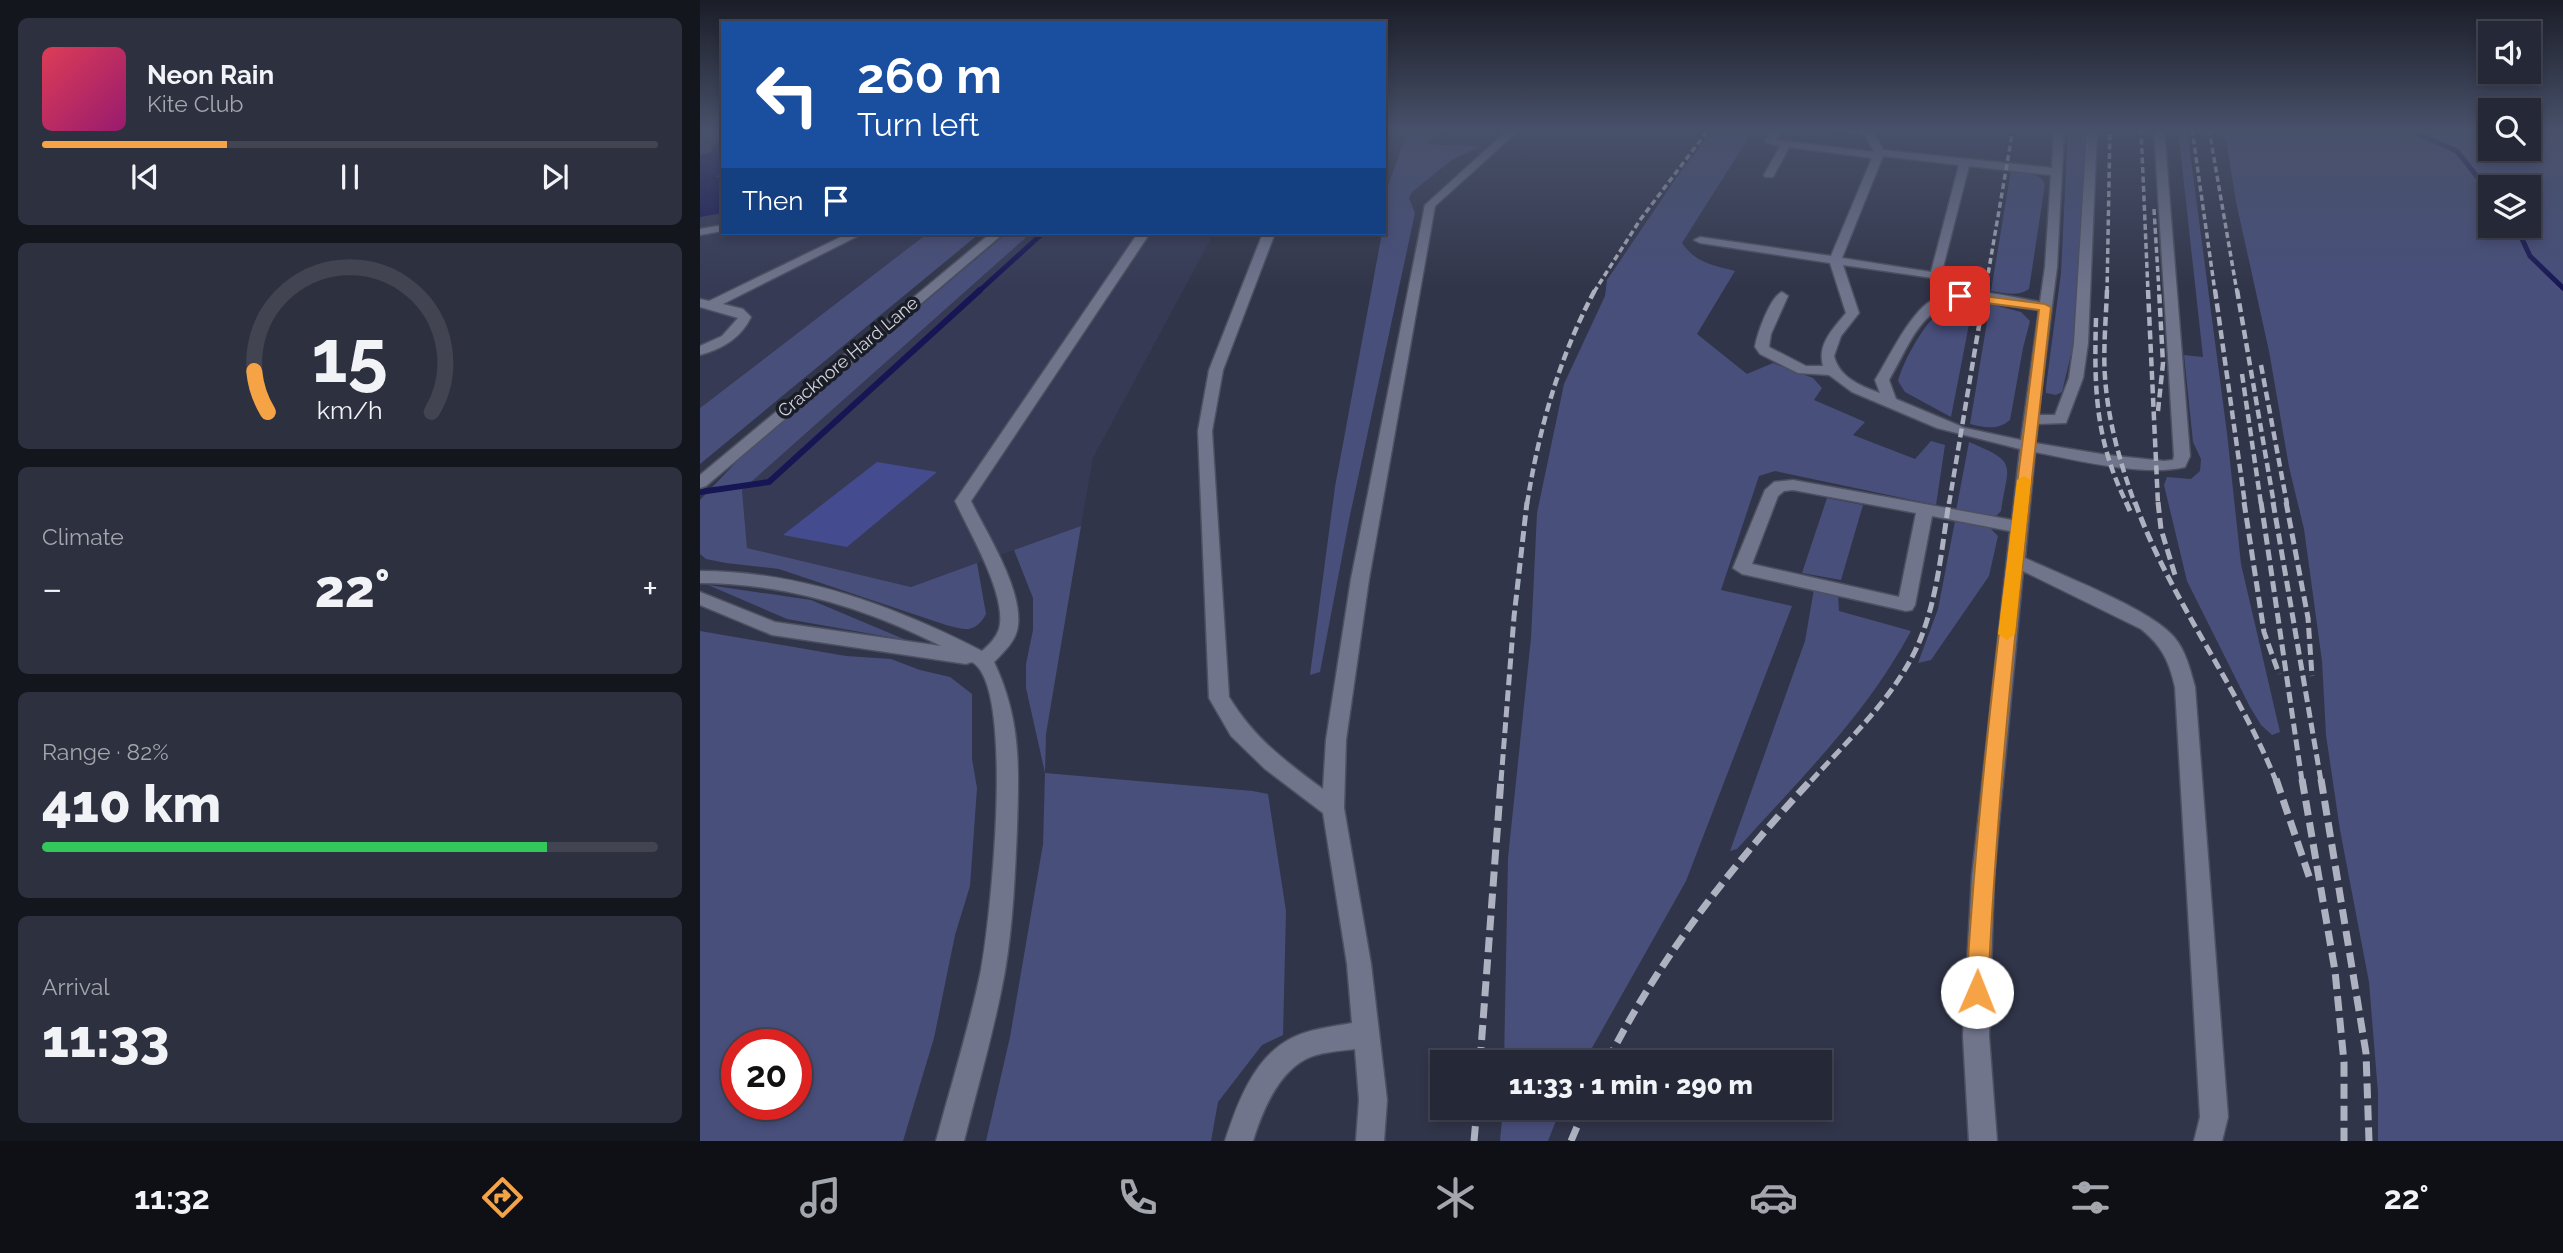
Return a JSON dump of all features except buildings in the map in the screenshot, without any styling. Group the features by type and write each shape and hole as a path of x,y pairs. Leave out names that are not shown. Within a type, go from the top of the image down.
{"lane":[{"path":"1370,1141 1373,1100 1359,964 1333,808 1336,740 1360,579 1430,205 1455,182"},
{"path":"1867,182 1835,261 1853,313 1829,345 1828,358 1838,377 1852,387 1962,432 2170,467 2179,464 2182,456 2163,182"},
{"path":"1960,182 1936,276 1939,285 1960,296 2045,307"},
{"path":"1983,1141 1976,1036 1978,948 1998,706 2051,267 2055,182"},
{"path":"2031,419 2061,420 2076,378 2081,343 2089,182"},
{"path":"700,232 721,228"},
{"path":"706,304 854,235"},
{"name":"Cracknore Hard Lane","path":"700,483 996,235"},
{"path":"984,660 1003,642 1009,624 1006,599 963,501 1143,235"},
{"path":"1268,235 1216,370 1205,431 1219,698 1238,730 1272,763 1333,808"},
{"path":"1700,240 1936,276"},
{"path":"1782,296 1764,334 1762,346 1765,351 1803,370 1834,371"},
{"path":"1890,402 1882,380 1927,309 1941,301 1960,296"},
{"path":"700,351 725,340 739,330 745,317 738,312 706,304"},
{"path":"1925,510 1906,605 1742,568 1770,494 1780,486 1793,485 2019,527"},
{"path":"2015,561 2148,624 2167,639 2178,660 2185,687 2214,1117 2208,1141"},
{"path":"700,577 732,577 804,587 871,610 941,638 984,660 996,686 1005,717 1008,783 1004,868 993,970 950,1141"},
{"path":"700,598 772,628 984,660"},
{"path":"1239,1141 1246,1117 1267,1077 1298,1048 1366,1034"}],"shaded area":[{"path":"700,182 721,182 721,235 925,235 700,408"},
{"path":"700,182 721,182 721,213 700,217"},
{"path":"1389,182 1424,182 1409,198 1415,213 1349,520 1320,672 1310,675 1335,487 1382,235 1386,235"},
{"path":"1673,182 1720,182 1682,243 1699,259 1735,271 1697,334 1747,374 1773,363 1813,378 1822,388 1814,400 1865,422 1853,435 1915,459 1931,441 1945,445 1936,505 1775,471 1759,476 1721,590 1792,606 1686,881 1591,1050 1504,1050 1508,858 1531,638 1537,513 1564,384 1605,296 1607,280"},
{"path":"2009,182 2044,182 2029,289 2016,294 1991,291"},
{"path":"2065,182 2084,182 2073,346 2062,392 2056,395 2046,393 2046,387 2061,273"},
{"path":"2184,182 2194,182 2227,433 2241,564 2280,732 2272,735 2261,725 2250,707 2187,581 2164,485 2167,477 2191,479 2200,471 2201,459 2193,442 2184,355 2203,357"},
{"path":"2233,182 2478,182 2478,238 2541,238 2541,182 2563,182 2563,1141 2378,1141 2378,1093 2369,982 2340,830 2326,735 2322,661 2304,529 2289,467 2269,351"},
{"path":"925,235 978,235 700,464 700,408"},
{"path":"1005,235 1029,235 742,490 747,548 911,587 977,563 986,614 978,625 969,629 953,627 779,569 706,559 700,554 700,500 742,456"},
{"path":"1029,235 1213,235 1093,458 1081,526 911,587 747,548 742,490"},
{"path":"1990,304 2021,312 2030,321 2010,420 1991,427 1970,424"},
{"path":"1972,309 1951,417 1905,392 1898,381 1913,347 1934,317 1947,311"},
{"path":"1969,442 1996,455 2006,466 2001,511 1996,516 1956,511"},
{"path":"1827,498 1863,505 1841,580 1802,573"},
{"path":"1955,521 1990,528 1998,536 1989,576 1931,660 1918,663 1938,609"},
{"path":"1081,526 1046,734 1045,773 1026,688 1026,664 1033,630 1033,598 1014,550"},
{"path":"708,585 811,600 906,640 787,619"},
{"path":"1814,589 1838,594 1839,611 1911,631 1874,690 1831,745 1737,849 1730,851 1805,641"},
{"path":"700,631 846,656 891,659 950,677 972,694 972,759 977,788 970,886 955,935 934,1038 903,1141 700,1141"},
{"path":"1045,773 1268,794 1286,911 1283,1035 1262,1045 1218,1102 1211,1141 986,1141 1010,1037 1043,844"},
{"path":"1502,1120 1556,1120 1548,1141 1500,1141"}],"waterway":[{"path":"978,292 1041,235"},
{"path":"2522,238 2530,256 2563,288"},
{"path":"700,492 769,482 980,290"}],"railway":[{"path":"1594,292 1640,220 1669,182"},
{"path":"1985,292 2004,182"},
{"path":"2107,292 2109,182"},
{"path":"2143,182 2148,292"},
{"path":"2200,182 2215,292"},
{"path":"2218,182 2237,292"},
{"path":"2154,209 2159,292"},
{"path":"1527,504 1552,394 1571,341 1595,290"},
{"path":"1949,504 1985,290"},
{"path":"2107,290 2104,356 2109,410 2124,473 2135,504"},
{"path":"2148,290 2158,504"},
{"path":"2158,411 2163,363 2159,290"},
{"path":"2215,290 2245,504"},
{"path":"2237,290 2274,504"},
{"path":"2096,318 2096,391 2099,413 2108,458 2127,504"},
{"path":"2261,365 2287,504"},
{"path":"2242,374 2261,504"},
{"path":"1501,781 1514,617 1527,502"},
{"path":"1811,781 1874,712 1913,656 1932,603 1949,502"},
{"path":"2126,502 2130,511"},
{"path":"2135,502 2166,573 2242,710 2276,781"},
{"path":"2158,502 2161,529 2175,575"},
{"path":"2244,502 2264,632 2279,674"},
{"path":"2261,502 2302,781"},
{"path":"2273,502 2321,781"},
{"path":"2286,502 2308,618 2312,676"},
{"path":"1481,1050 1501,779"},
{"path":"1613,1050 1650,986 1699,913 1812,779"},
{"path":"2276,779 2310,879"},
{"path":"2302,779 2335,971 2344,1062 2344,1141"},
{"path":"2321,779 2366,1053 2369,1141"},
{"path":"1474,1141 1476,1120"},
{"path":"1571,1141 1580,1120"}],"slow traffic":[{"path":"2007,634 2024,480"}],"route":[{"path":"1960,296 2045,307 1998,706 1983,876 1977,992"}]}
